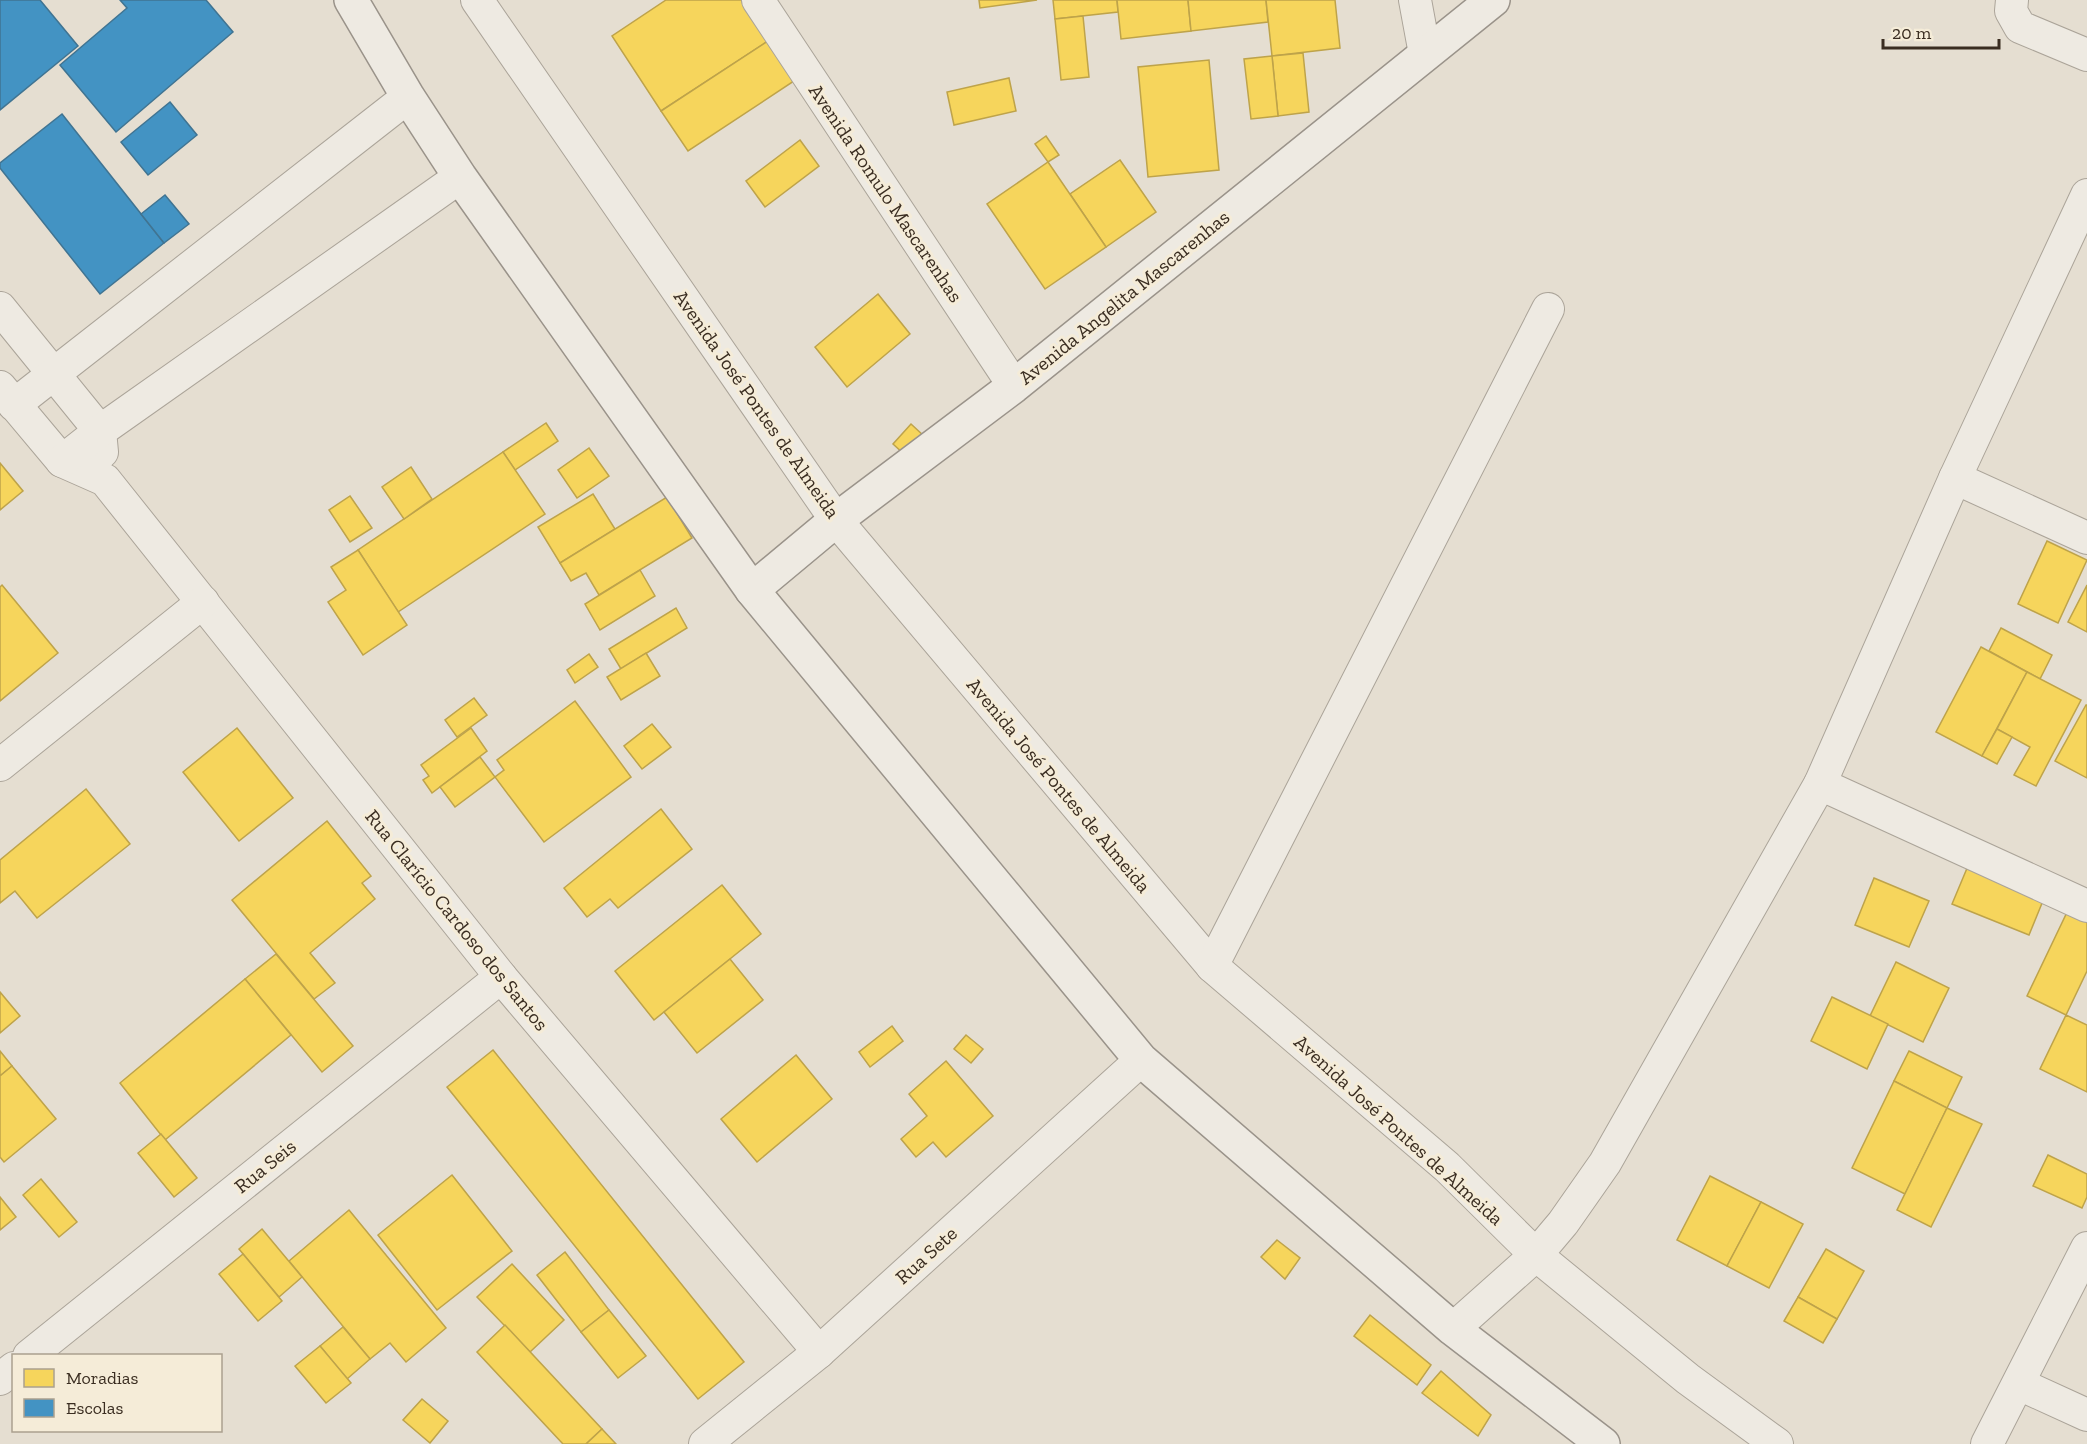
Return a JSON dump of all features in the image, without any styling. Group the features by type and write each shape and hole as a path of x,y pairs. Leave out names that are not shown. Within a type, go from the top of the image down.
{"street":[{"path":"351,0 408,97 460,177 752,590 1142,1060 1453,1329 1603,1444"},
{"name":"Avenida José Pontes de Almeida","path":"477,0 836,520 1212,966 1447,1167 1536,1255 1688,1379 1777,1444"},
{"name":"Avenida Romulo Mascarenhas","path":"758,0 1014,386"},
{"path":"1415,0 1425,54"},
{"name":"Avenida Angelita Mascarenhas","path":"752,590 836,520 1014,386 1493,0"},
{"path":"2012,0 2011,11 2020,27 2087,55"},
{"path":"7,396 53,374 408,97"},
{"path":"62,461 100,431 460,177"},
{"path":"1453,1329 1536,1255 1563,1223 1605,1163 1820,783 1955,477 2087,195"},
{"path":"0,308 100,431 105,480"},
{"path":"1212,966 1548,309"},
{"name":"Rua Clarício Cardoso dos Santos","path":"7,396 62,461 105,480 501,977 819,1352"},
{"path":"1955,477 2087,538"},
{"path":"0,765 203,602"},
{"path":"1820,783 2087,906"},
{"name":"Rua Seis","path":"31,1354 501,977"},
{"name":"Rua Sete","path":"705,1444 819,1352 1142,1060"},
{"path":"1987,1444 2087,1248"},
{"path":"0,1379 12,1370"},
{"path":"2019,1384 2087,1415"}],"building: Moradias":[{"path":"666,0 745,0 771,39 661,111 612,36"},
{"path":"979,0 1037,0 980,8"},
{"path":"1053,0 1117,0 1118,12 1055,19"},
{"path":"1117,0 1188,0 1191,31 1121,39"},
{"path":"1188,0 1266,0 1268,22 1191,31"},
{"path":"1266,0 1335,0 1340,48 1272,56"},
{"path":"1083,16 1089,77 1061,80 1055,19"},
{"path":"771,39 797,79 688,151 661,111"},
{"path":"1303,53 1309,112 1278,116 1272,56"},
{"path":"1272,56 1278,116 1251,119 1244,59"},
{"path":"1209,60 1219,170 1148,177 1138,67"},
{"path":"1009,78 1016,111 954,125 947,92"},
{"path":"1046,136 1059,155 1048,162 1035,144"},
{"path":"800,140 819,166 765,207 746,181"},
{"path":"1120,160 1156,212 1106,247 1070,194"},
{"path":"1048,162 1106,247 1045,289 987,204"},
{"path":"878,294 910,334 847,387 815,347"},
{"path":"546,423 558,441 515,470 503,452"},
{"path":"911,424 924,436 906,456 893,444"},
{"path":"589,448 609,476 577,498 558,470"},
{"path":"503,452 545,514 398,612 358,550"},
{"path":"0,463 23,491 0,510"},
{"path":"411,467 432,499 404,519 382,487"},
{"path":"593,494 615,529 560,563 538,527"},
{"path":"350,496 372,528 350,542 329,510"},
{"path":"667,497 692,538 599,595 586,573 571,581 560,563"},
{"path":"2047,541 2087,560 2058,623 2018,604"},
{"path":"358,550 407,625 363,655 328,602 346,590 331,567"},
{"path":"640,570 655,596 600,630 585,604"},
{"path":"2,585 58,653 0,701 0,587"},
{"path":"2087,585 2087,632 2068,622"},
{"path":"676,608 687,628 621,669 609,649"},
{"path":"2001,628 2052,655 2040,679 1989,651"},
{"path":"1981,647 2027,672 1982,756 1936,732"},
{"path":"646,653 660,676 621,700 607,677"},
{"path":"589,654 598,667 575,683 567,670"},
{"path":"2027,672 2081,700 2036,786 2014,775 2030,747 1997,729"},
{"path":"474,698 487,715 457,737 445,720"},
{"path":"575,701 631,777 544,842 495,777 504,770 497,760"},
{"path":"2087,705 2087,778 2055,761"},
{"path":"652,724 671,747 642,769 624,746"},
{"path":"237,728 293,798 239,841 183,772"},
{"path":"471,728 487,751 432,793 423,780 429,776 421,765"},
{"path":"1997,729 2012,737 1997,764 1982,756"},
{"path":"480,757 495,777 455,807 440,787"},
{"path":"86,789 130,844 37,918 15,891 0,903 0,860"},
{"path":"661,809 692,849 618,908 610,899 587,917 564,888"},
{"path":"327,821 371,876 362,883 375,899 310,953 335,983 314,999 232,900"},
{"path":"1973,854 2049,886 2029,935 1952,904"},
{"path":"1874,878 1929,901 1909,947 1855,925"},
{"path":"722,885 761,934 654,1020 615,971"},
{"path":"2070,906 2087,914 2087,971 2066,1015 2027,996"},
{"path":"276,954 353,1046 322,1072 245,979"},
{"path":"730,959 763,1000 697,1053 664,1012"},
{"path":"1896,962 1949,988 1923,1042 1870,1016"},
{"path":"245,979 291,1035 165,1140 120,1083"},
{"path":"0,992 20,1016 0,1033"},
{"path":"1832,997 1888,1024 1867,1069 1811,1041"},
{"path":"2066,1015 2087,1025 2087,1092 2040,1069"},
{"path":"892,1026 903,1041 870,1067 859,1052"},
{"path":"966,1035 983,1049 971,1063 954,1049"},
{"path":"493,1050 744,1362 698,1399 447,1087"},
{"path":"0,1051 12,1066 0,1076"},
{"path":"1909,1051 1962,1077 1947,1108 1894,1081"},
{"path":"796,1055 832,1099 757,1162 721,1119"},
{"path":"946,1061 993,1116 946,1157 933,1142 916,1157 901,1139 927,1116 909,1094"},
{"path":"12,1066 56,1119 4,1162 0,1157 0,1076"},
{"path":"1894,1081 1947,1108 1905,1194 1852,1168"},
{"path":"1947,1108 1982,1124 1931,1227 1897,1210"},
{"path":"161,1134 197,1178 174,1197 138,1153"},
{"path":"2048,1155 2087,1174 2087,1197 2082,1208 2033,1186"},
{"path":"452,1175 512,1251 437,1310 378,1235"},
{"path":"1710,1176 1761,1202 1727,1266 1677,1240"},
{"path":"41,1179 77,1222 59,1237 23,1195"},
{"path":"0,1197 16,1217 0,1230"},
{"path":"1761,1202 1803,1224 1769,1288 1727,1266"},
{"path":"349,1210 446,1328 406,1362 390,1343 370,1359 289,1261"},
{"path":"262,1229 302,1277 279,1297 239,1249"},
{"path":"1277,1240 1300,1258 1285,1279 1261,1257"},
{"path":"1826,1249 1864,1271 1837,1319 1798,1297"},
{"path":"565,1252 609,1310 581,1332 537,1275"},
{"path":"243,1254 282,1301 258,1321 219,1274"},
{"path":"512,1264 564,1320 530,1352 477,1297"},
{"path":"1798,1297 1837,1319 1823,1343 1784,1321"},
{"path":"609,1310 646,1356 618,1378 581,1332"},
{"path":"1370,1315 1431,1365 1417,1385 1354,1336"},
{"path":"505,1325 602,1429 586,1444 563,1444 477,1352"},
{"path":"343,1327 370,1359 347,1379 320,1346"},
{"path":"320,1346 351,1383 326,1403 295,1366"},
{"path":"1441,1371 1491,1415 1478,1436 1422,1393"},
{"path":"422,1399 448,1421 430,1443 403,1420"},
{"path":"602,1429 616,1444 586,1444"}],"building: Escolas":[{"path":"0,0 40,0 78,46 0,110"},
{"path":"120,0 206,0 233,32 116,132 60,65 127,8"},
{"path":"170,102 197,135 148,175 121,142"},
{"path":"62,114 164,243 100,294 0,168 0,163"},
{"path":"165,195 189,224 164,243 141,214"}]}
